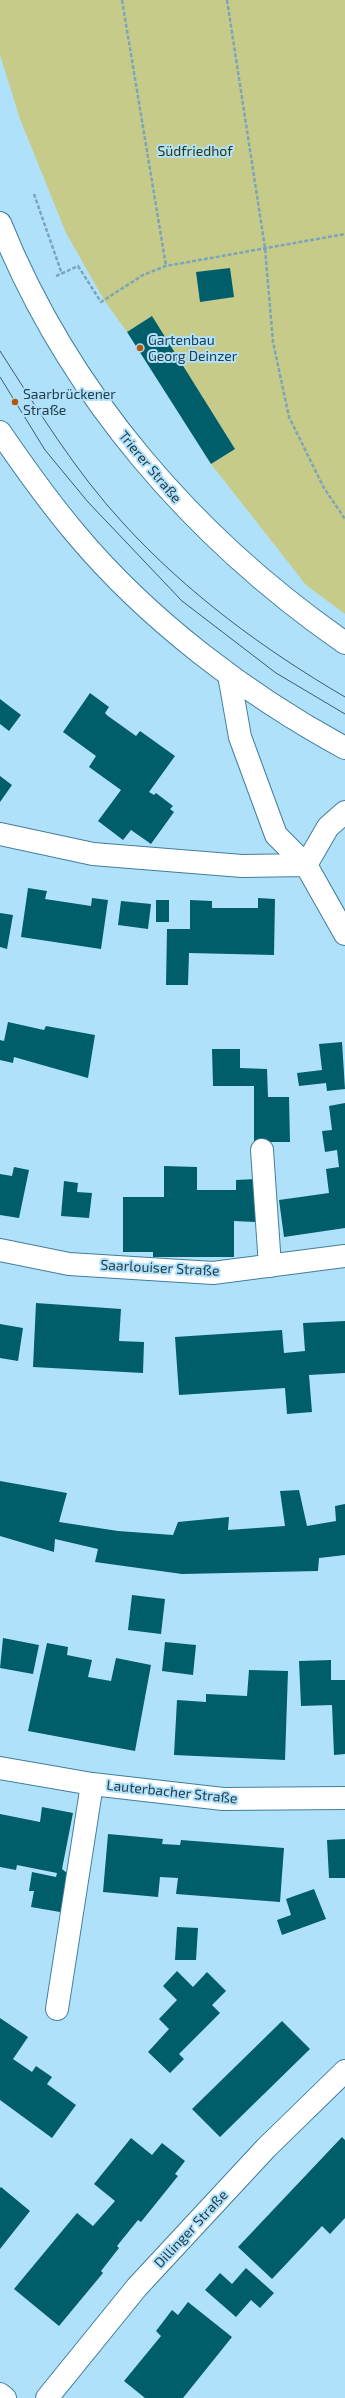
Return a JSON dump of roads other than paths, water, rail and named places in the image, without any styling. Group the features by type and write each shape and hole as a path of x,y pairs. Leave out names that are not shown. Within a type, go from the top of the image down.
{"street":[{"name":"Trierer Straße","path":"0,223 28,287 64,350 110,417 142,459 214,537 253,574 307,617 345,643"},
{"path":"0,432 40,489 77,536 159,617 229,675 293,718 345,748"},
{"path":"229,675 240,738 276,835 306,865 345,934"},
{"path":"306,865 328,827 345,812"},
{"path":"0,834 93,854 242,866 306,865"},
{"path":"262,1150 270,1266"},
{"name":"Saarlouiser Straße","path":"0,1250 68,1264 205,1272 270,1266 345,1256"},
{"name":"Lauterbacher Straße","path":"0,1768 92,1784 223,1799 345,1798"},
{"path":"57,2009 92,1784"},
{"name":"Dillinger Straße","path":"47,2398 137,2287 266,2148 345,2071"},
{"path":"0,2394 5,2398"}],"tram line":[{"path":"0,351 43,418 73,461 105,503 148,549 173,573 227,618 285,659 345,697"},
{"path":"0,377 45,450 88,502 182,601 276,673 345,714"}],"place":[{"name":"Gartenbau Georg Deinzer","path":"140,348"},
{"name":"Saarbrückener Straße","path":"15,402"}],"park label":[{"name":"Südfriedhof","path":"195,151"}]}
